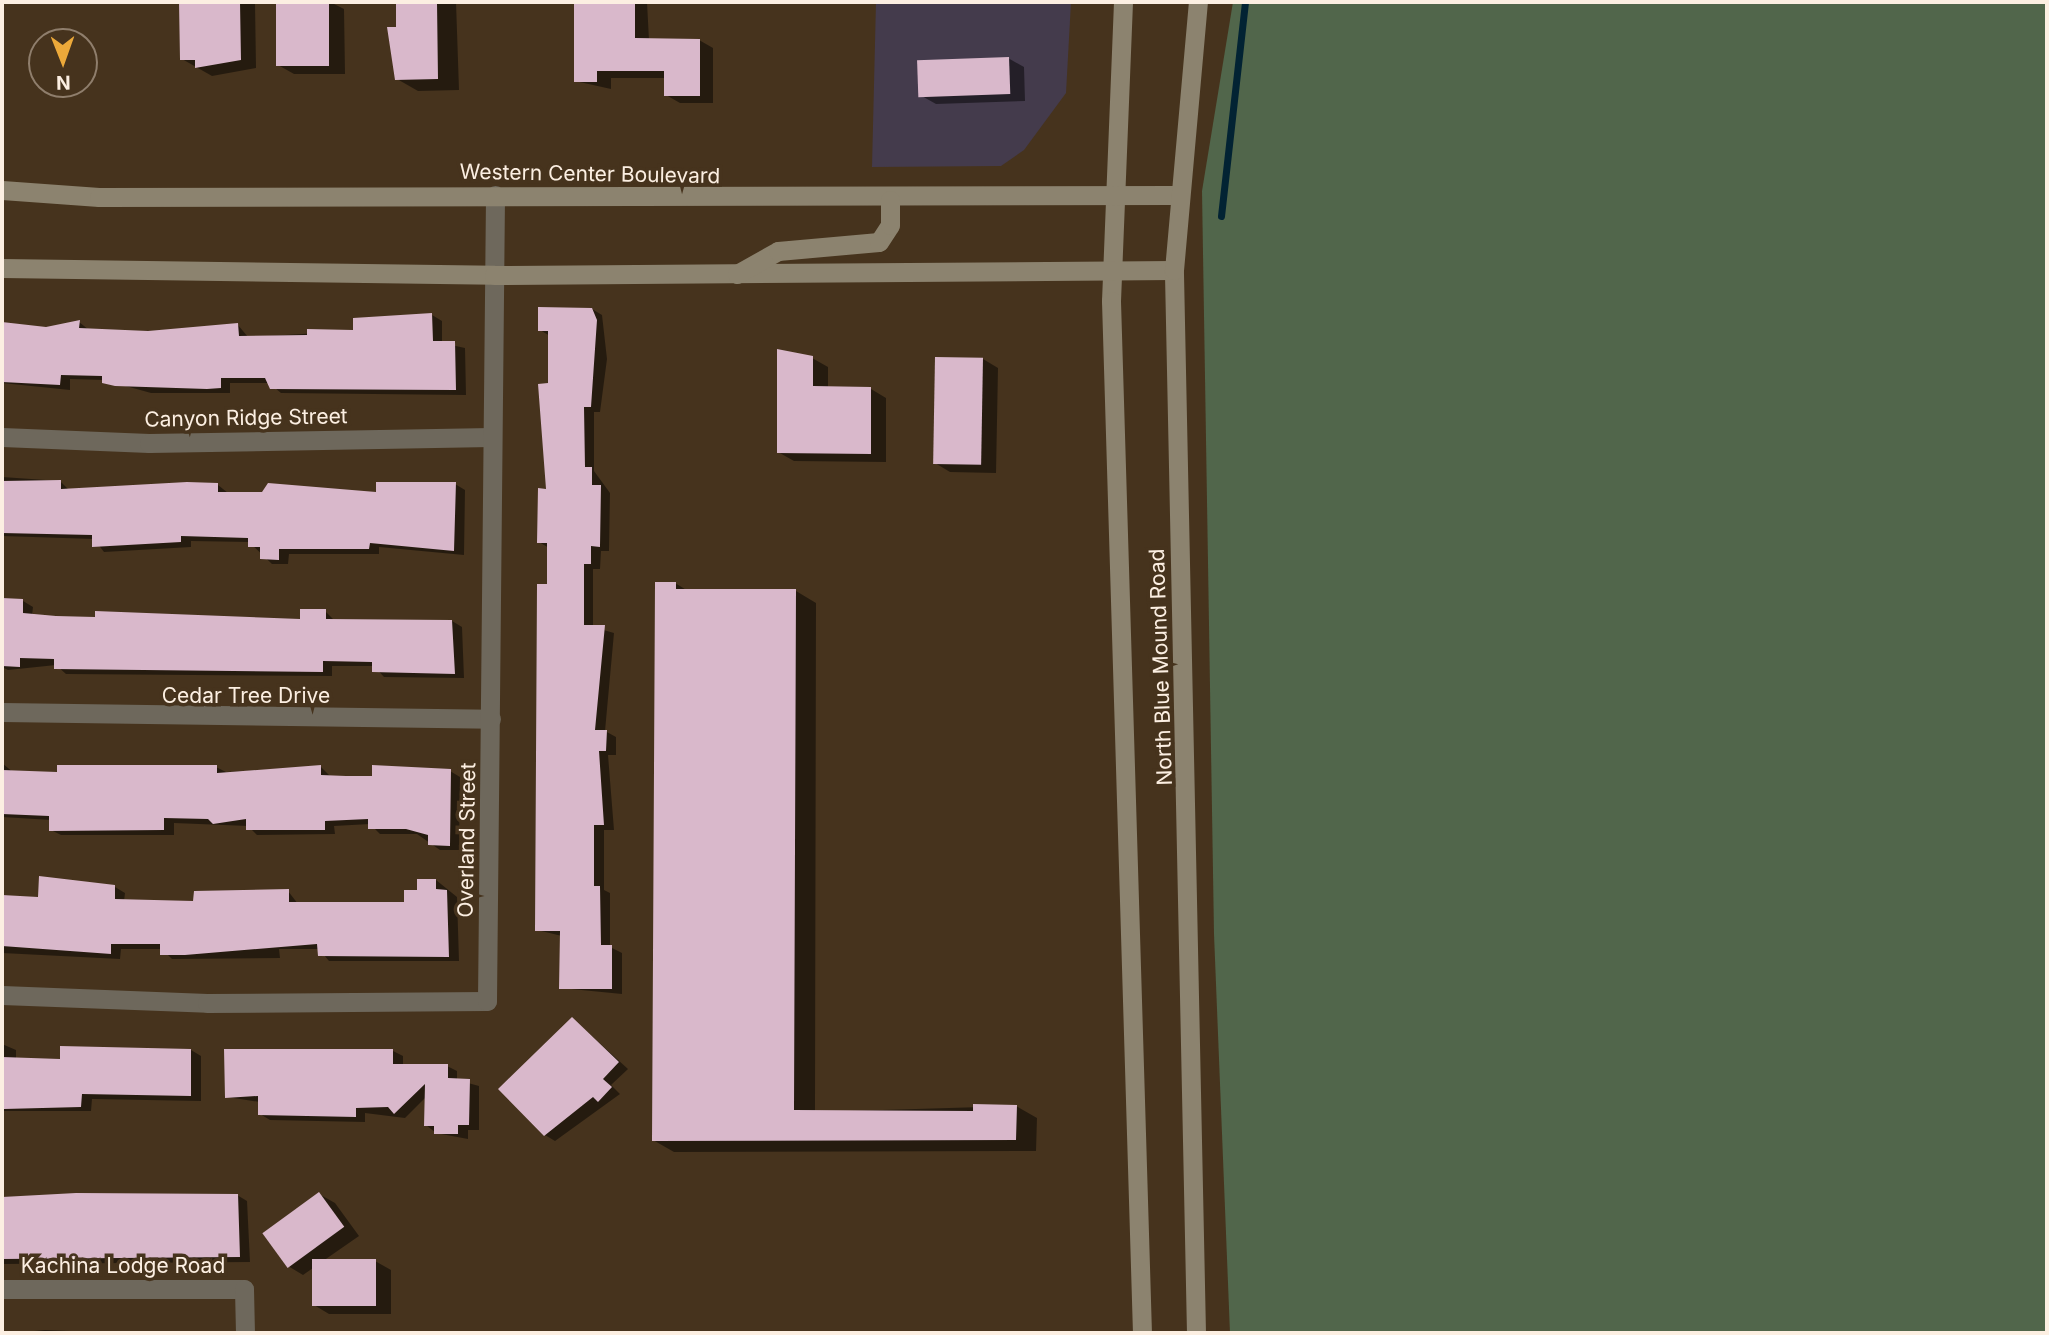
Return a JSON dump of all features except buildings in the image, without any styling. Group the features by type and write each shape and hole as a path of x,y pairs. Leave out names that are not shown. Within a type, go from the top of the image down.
{"main road":[{"name":"North Blue Mound Road","path":"1123,2 1112,197 1111,272 1142,1333"},
{"name":"North Blue Mound Road","path":"1196,1333 1174,270 1178,195 1198,2"},
{"name":"Western Center Boulevard","path":"2,190 99,197 495,195 890,200 1178,195"},
{"path":"737,275 778,251 879,242 890,225 890,200"},
{"path":"2,268 495,275 1174,270"}],"street":[{"name":"Overland Street","path":"2,995 207,1003 487,1001 495,195"},
{"name":"Canyon Ridge Street","path":"2,437 149,443 491,437"},
{"name":"Cedar Tree Drive","path":"2,712 491,719"},
{"name":"Kachina Lodge Road","path":"2,1289 244,1289 245,1333"}],"shaded area":[{"path":"876,2 1071,2 1066,93 1024,150 1001,166 872,167"}],"green space":[{"path":"1233,2 2047,2 2047,1333 1230,1333 1214,934 1202,191"}],"waterway":[{"path":"1221,216 1245,2"}]}
